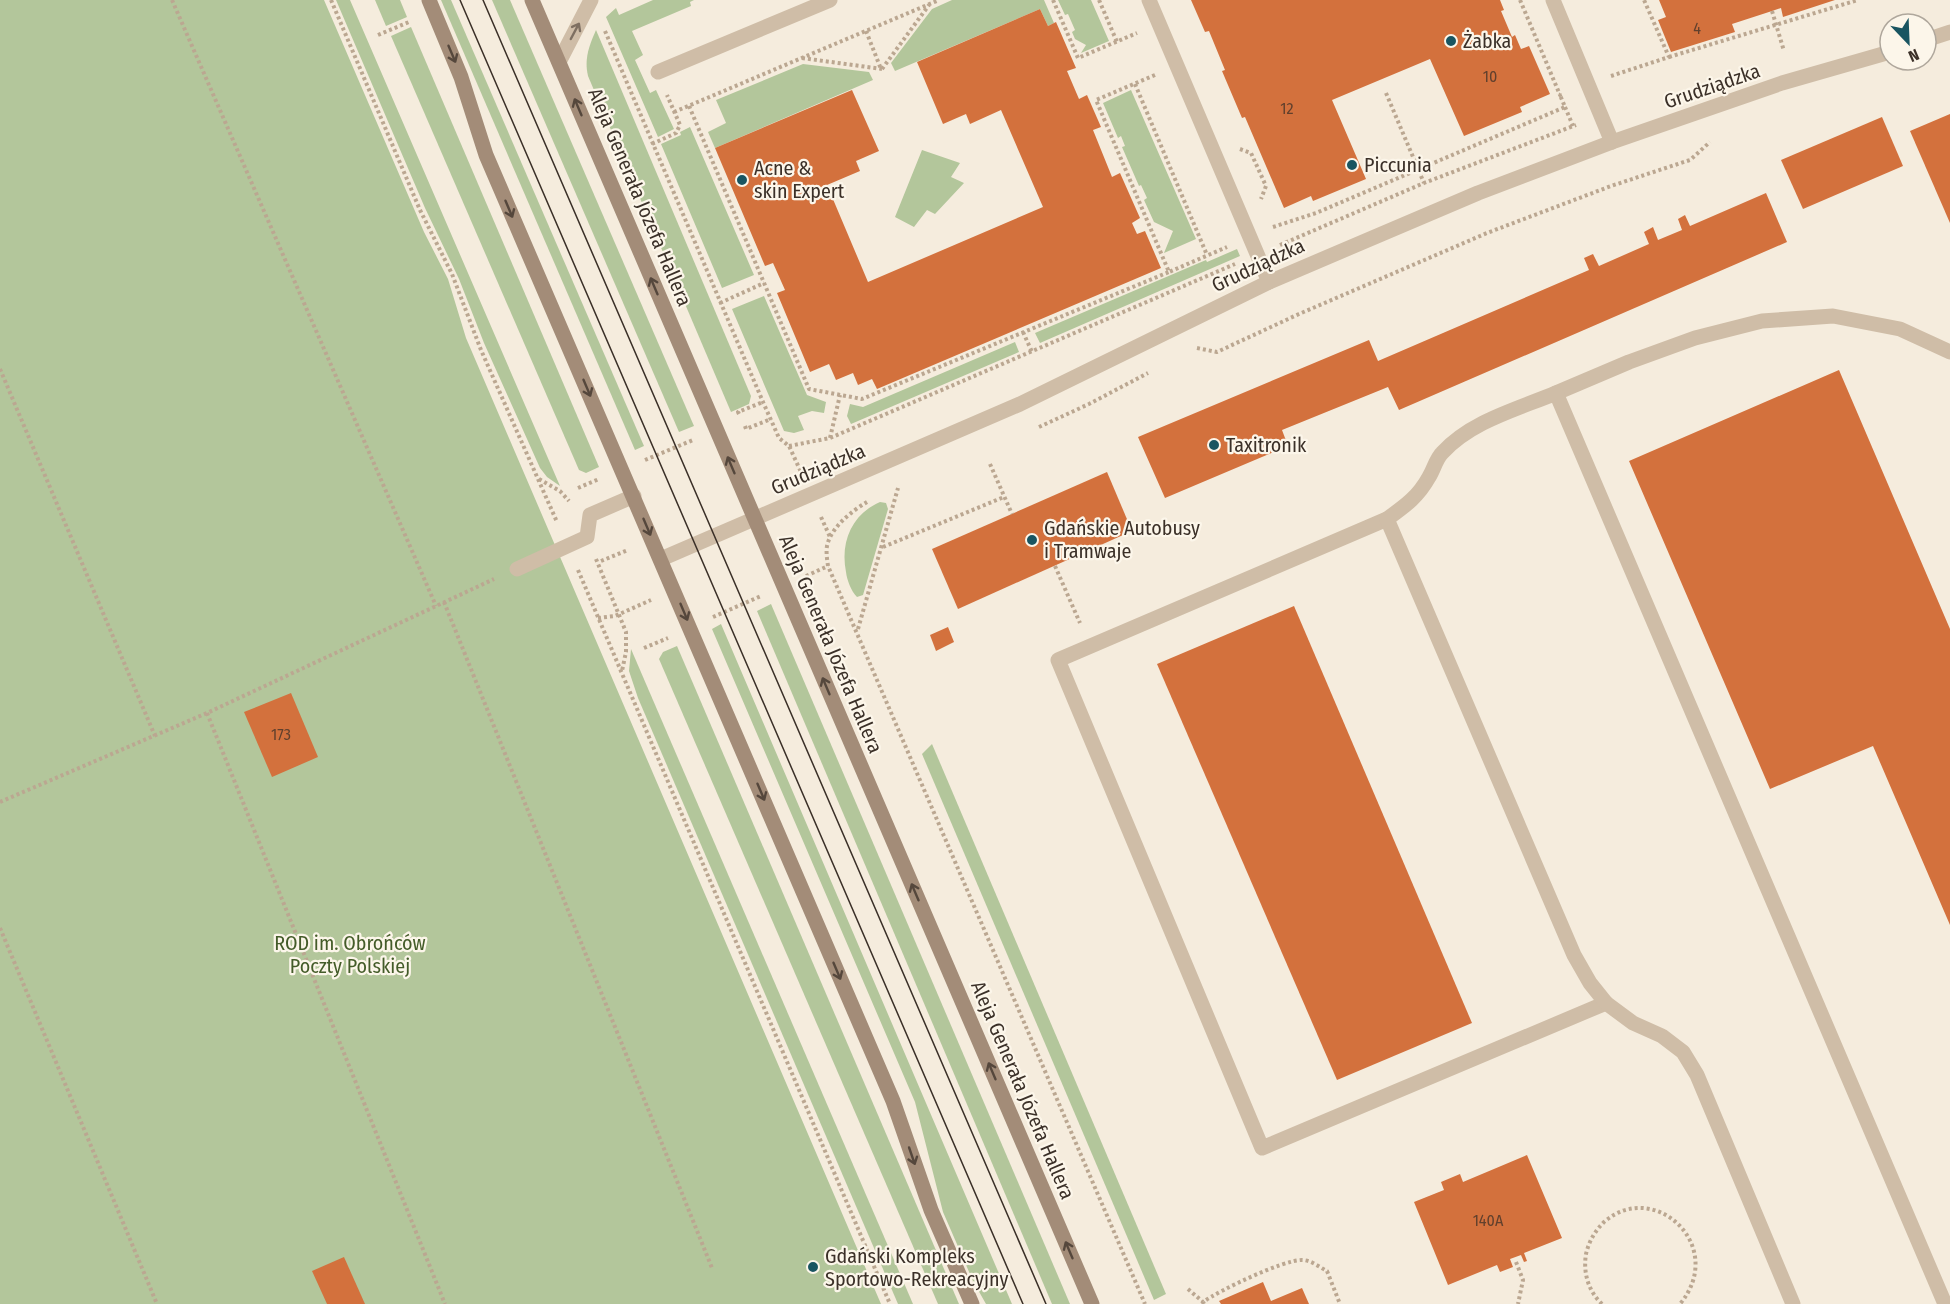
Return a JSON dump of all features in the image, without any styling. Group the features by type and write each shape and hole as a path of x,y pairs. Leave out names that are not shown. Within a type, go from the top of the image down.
{"main road":[{"path":"429,0 462,77 486,155 893,1101 931,1210 972,1304"},
{"name":"Aleja Generała Józefa Hallera","path":"532,0 1092,1304"}],"street":[{"path":"559,62 591,0"},
{"path":"658,72 830,0"},
{"path":"1149,0 1269,282"},
{"path":"1553,0 1612,142"},
{"name":"Grudziądzka","path":"661,559 1020,404 1269,282 1478,193 1612,142 1782,83 1878,55"},
{"path":"1606,1004 1263,1148 1058,660 1387,519 1414,500 1429,478 1440,455 1457,438 1480,424 1629,362 1695,338 1762,321 1833,316 1900,329 1950,352"},
{"path":"1556,393 1945,1304"},
{"path":"517,569 586,537 590,515 634,496"},
{"path":"1387,519 1574,955 1590,983 1606,1004 1633,1023 1662,1036 1683,1052 1697,1075 1793,1304"}],"path":[{"path":"172,0 436,606"},
{"path":"331,0 420,210 452,274 481,350 622,673 890,1304"},
{"path":"674,112 939,0"},
{"path":"1053,0 1078,58 1140,32 1143,39"},
{"path":"1099,0 1117,42"},
{"path":"1644,0 1668,57"},
{"path":"1588,84 1668,57 1858,0"},
{"path":"882,69 929,4"},
{"path":"1772,11 1784,51"},
{"path":"600,21 779,438 789,446 830,438 1424,183 1601,116"},
{"path":"378,35 409,22"},
{"path":"866,31 882,69"},
{"path":"801,58 882,69"},
{"path":"1154,64 1158,74 1096,100 1168,272"},
{"path":"652,144 676,134 680,125 658,72"},
{"path":"1135,84 1207,255"},
{"path":"1386,93 1424,183"},
{"path":"1560,94 1573,126"},
{"path":"689,106 809,389 862,399 1250,237 1316,213 1565,106"},
{"path":"1188,353 1197,348 1217,352 1487,233 1611,186 1690,160 1710,142"},
{"path":"720,303 764,283"},
{"path":"1023,332 1032,352"},
{"path":"1035,429 1158,368"},
{"path":"0,369 155,736"},
{"path":"830,438 840,395"},
{"path":"763,402 738,412 746,429 771,419"},
{"path":"578,488 716,430"},
{"path":"990,464 1012,514"},
{"path":"538,478 560,491 573,506 626,632 626,652 622,673"},
{"path":"890,491 908,483"},
{"path":"857,630 898,488"},
{"path":"882,547 1004,497"},
{"path":"873,499 865,502 842,522 830,537 826,548 828,566 1145,1304"},
{"path":"591,566 633,549 661,559 655,598 615,616 598,618"},
{"path":"644,648 828,566"},
{"path":"1055,566 1090,646"},
{"path":"579,573 584,568"},
{"path":"0,802 155,736 517,569"},
{"path":"444,602 712,1268"},
{"path":"207,712 445,1304"},
{"path":"0,928 157,1304"},
{"path":"1602,1304 1590,1288 1586,1276 1585,1263 1591,1238 1608,1219 1632,1209 1645,1209 1658,1211 1670,1217 1680,1225 1693,1246 1696,1272 1680,1304"},
{"path":"1188,1289 1204,1303 1216,1293 1290,1261 1304,1259 1327,1271 1340,1304"},
{"path":"1516,1262 1522,1280 1518,1304"}],"green space":[{"name":"ROD im. Obrońców Poczty Polskiej","path":"0,0 324,0 424,232 448,279 466,338 881,1304 0,1304"},
{"path":"336,0 350,0 560,486 547,477 540,468"},
{"path":"375,0 400,0 407,17 386,26"},
{"path":"441,0 451,0 644,446 635,450"},
{"path":"492,0 510,0 694,426 679,432"},
{"path":"653,0 694,0 690,2 691,6 632,31 643,55 635,60 650,93 656,90 674,129 658,137 606,17 616,8 619,15"},
{"path":"952,0 1044,0 1054,23 1048,26 1040,9 895,71 891,63 932,9"},
{"path":"1058,0 1091,0 1109,41 1081,53 1086,45 1075,39 1072,32 1075,30"},
{"path":"411,27 599,467 586,473 579,470 391,36"},
{"path":"596,30 751,396 749,404 731,412 588,76 588,53"},
{"path":"803,64 869,72 873,80 715,148 708,132 726,123 716,100"},
{"path":"1131,90 1196,239 1164,253 1173,231 1154,222 1144,200 1147,198 1141,185 1139,186 1122,147 1125,146 1121,136 1118,138 1103,103"},
{"path":"690,127 754,275 722,288 661,144 681,135 680,132"},
{"path":"922,150 960,163 951,177 964,183 935,214 927,210 914,227 895,217"},
{"path":"1237,249 1240,256 1040,343 1035,333 1206,260 1207,262"},
{"path":"764,296 807,395 826,402 824,413 812,411 798,416 804,430 794,433 784,431 732,309"},
{"path":"1015,342 1019,352 851,424 847,416 850,404 863,407"},
{"path":"880,502 886,503 888,509 863,595 857,597 848,582 845,561 847,540 855,522 870,507"},
{"path":"771,604 1070,1304 1052,1304 757,611"},
{"path":"721,624 1012,1304 986,1304 973,1281 943,1212 915,1102 712,629"},
{"path":"677,646 959,1304 938,1304 659,659 663,652"},
{"path":"631,649 913,1304 898,1304 638,698 629,671"},
{"path":"932,744 1166,1294 1154,1300 922,754"}],"building":[{"path":"1191,0 1500,0 1504,10 1501,11 1512,37 1515,35 1521,49 1529,46 1550,94 1520,107 1522,112 1464,136 1430,59 1332,100 1366,179 1313,201 1311,196 1284,208 1245,117 1242,118 1222,71 1225,70 1209,31 1205,32"},
{"path":"1659,0 1835,0 1783,17 1781,8 1732,24 1735,32 1671,52 1658,20 1666,17"},
{"path":"1040,9 1048,26 1056,22 1076,68 1067,71 1079,99 1087,95 1101,127 1093,130 1112,177 1120,173 1140,218 1132,223 1137,234 1145,231 1161,268 877,389 872,379 858,385 853,373 836,380 829,364 810,372 777,293 785,290 773,263 765,266 715,148 852,90 879,151 856,161 860,171 827,185 868,282 1043,207 1001,110 970,124 966,114 943,124 917,62"},
{"path":"1950,114 1950,223 1910,131"},
{"path":"1882,117 1903,166 1803,209 1781,160"},
{"path":"1766,193 1787,242 1399,410 1388,387 1282,430 1288,446 1165,498 1138,437 1369,340 1378,361 1589,270 1584,258 1593,254 1599,266 1649,244 1644,232 1653,227 1658,240 1682,230 1678,219 1685,215 1690,226"},
{"path":"1839,370 1950,629 1950,925 1873,746 1770,789 1629,461"},
{"name":"Gdańskie Autobusy i Tramwaje","path":"1107,472 1132,531 958,609 932,549"},
{"path":"1294,606 1472,1023 1337,1080 1157,664"},
{"path":"948,627 954,642 936,651 930,635"},
{"path":"291,693 318,757 272,777 244,712"},
{"path":"1527,1155 1562,1238 1524,1253 1527,1261 1524,1262 1521,1255 1510,1259 1513,1267 1500,1272 1497,1265 1448,1285 1414,1202 1444,1190 1441,1182 1460,1174 1463,1182"},
{"path":"344,1257 365,1304 327,1304 312,1271"},
{"path":"1263,1282 1271,1301 1302,1288 1309,1304 1221,1304 1219,1301"}],"tram line":[{"path":"460,0 1023,1304"},
{"path":"483,0 1046,1304"}],"place":[{"name":"Żabka","path":"1451,41"},
{"name":"Piccunia","path":"1352,165"},
{"name":"Acne & skin Expert","path":"742,180"},
{"name":"Taxitronik","path":"1214,445"},
{"name":"Gdańskie Autobusy i Tramwaje","path":"1032,540"},
{"name":"Gdański Kompleks Sportowo-Rekreacyjny","path":"813,1267"}]}
